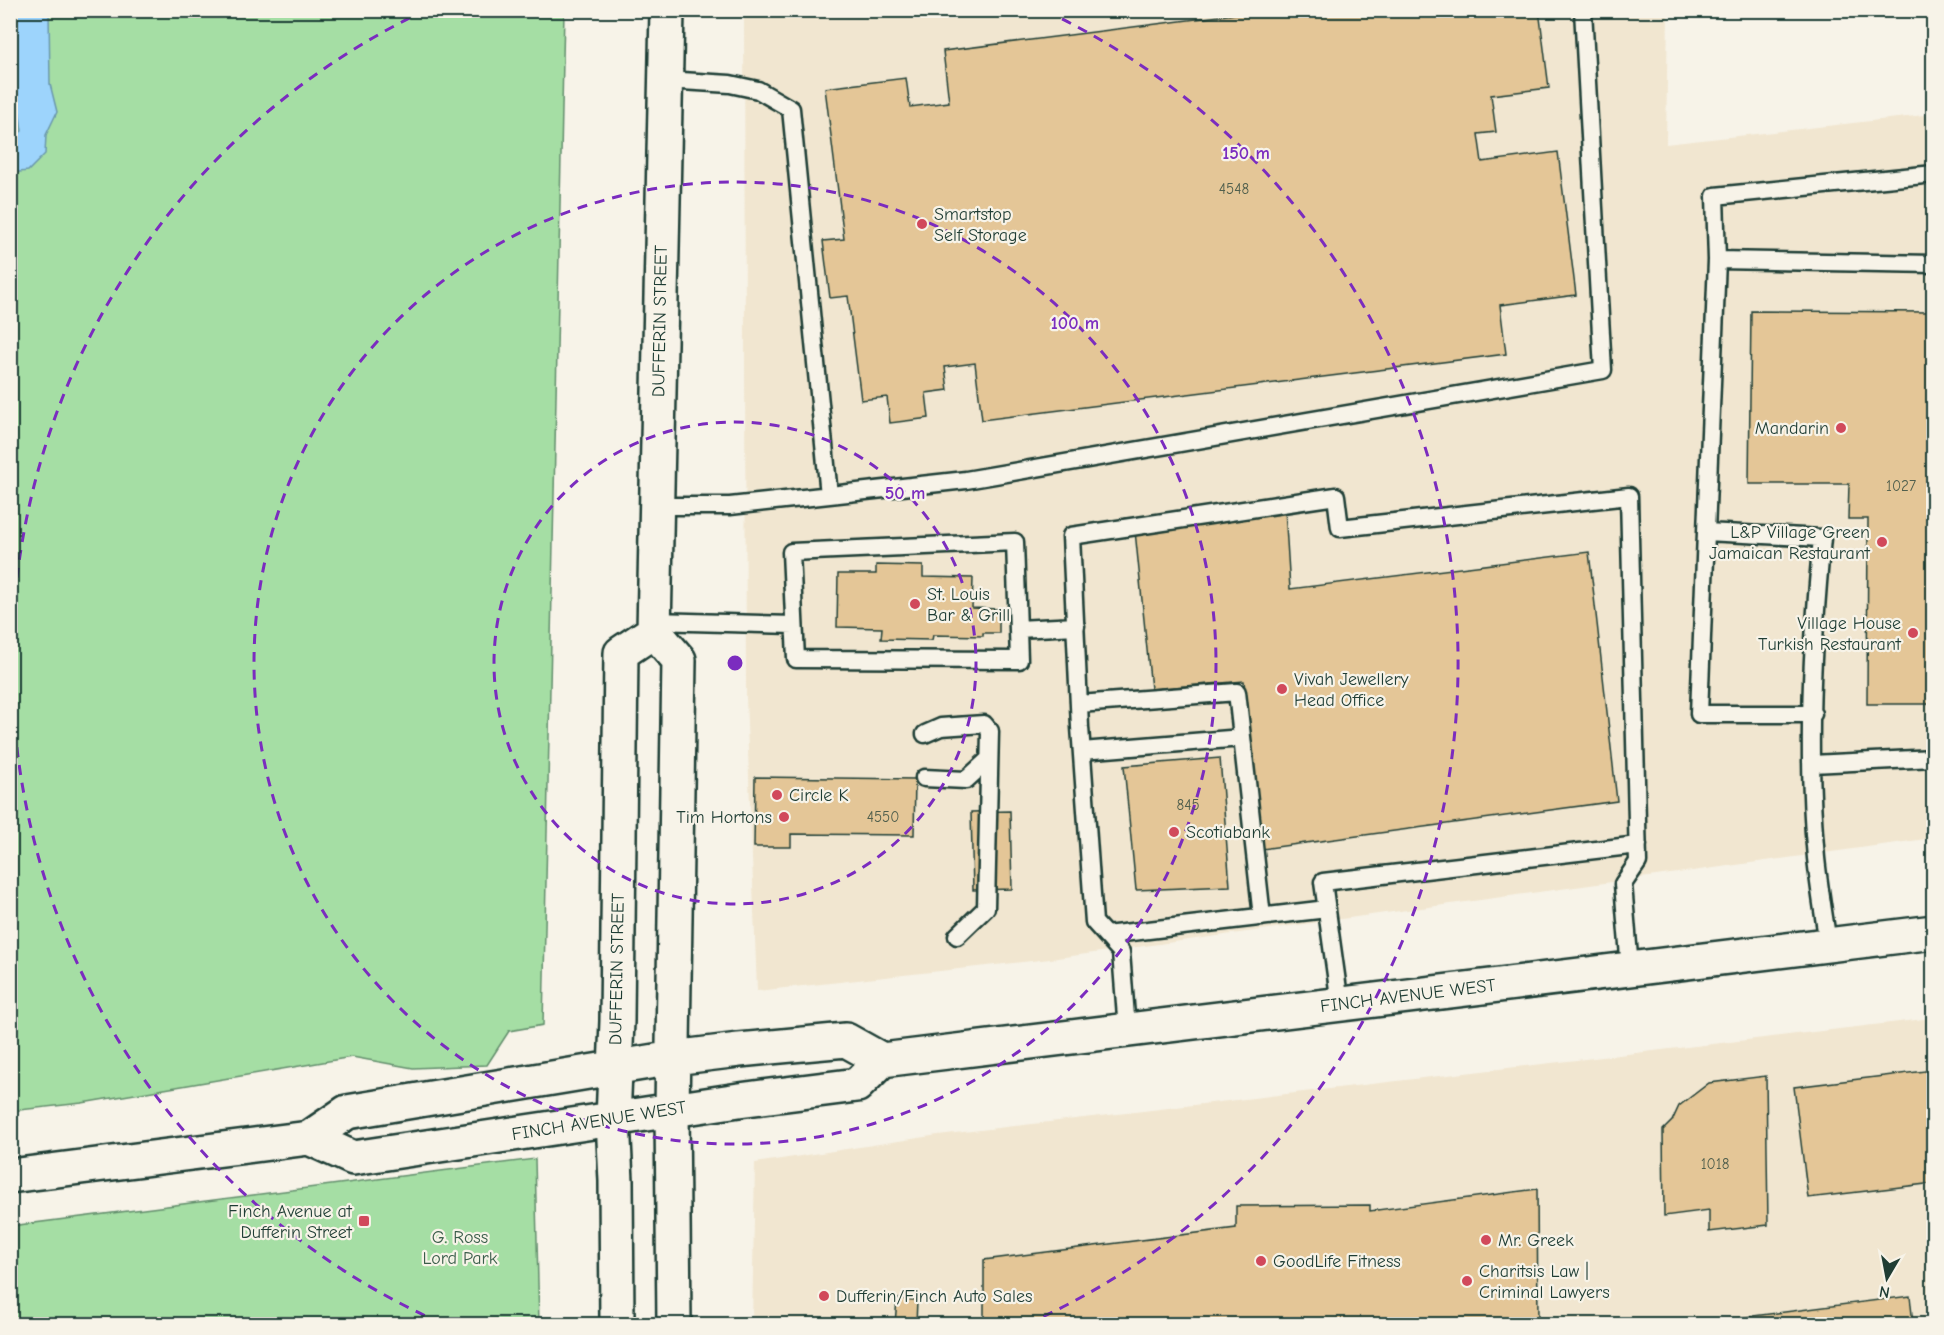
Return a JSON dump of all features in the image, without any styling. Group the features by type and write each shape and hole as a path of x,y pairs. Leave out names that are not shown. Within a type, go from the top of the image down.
{"main road":[{"name":"DUFFERIN STREET","path":"617,1324 613,1120 621,653 654,626 667,10"},
{"path":"654,626 679,660 672,1110 674,1324"},
{"name":"FINCH AVENUE WEST","path":"309,1138 352,1158 857,1085 882,1060 1934,932"},
{"path":"10,1176 309,1138 347,1112 673,1058 846,1040 882,1060"}],"lane":[{"path":"656,506 730,506 966,480 1603,370 1583,10"},
{"path":"665,80 730,84 758,90 790,109 829,495"},
{"path":"1813,714 1699,714 1717,260 1715,196 1934,174"},
{"path":"1717,260 1934,264"},
{"path":"1127,1030 1121,952 1094,922 1079,704 1071,536 1336,496 1340,528 1629,496 1638,844 1638,862 1623,884 1630,969"},
{"path":"1706,532 1822,538 1814,625 1812,764 1816,857 1828,944"},
{"path":"1015,542 1019,660 796,659 794,625 791,552 1015,542"},
{"path":"654,626 794,625"},
{"path":"1018,629 1076,627"},
{"path":"1079,704 1237,692 1262,917"},
{"path":"925,734 941,727 984,724 990,731 986,908 957,936"},
{"path":"1082,751 1242,738"},
{"path":"1812,764 1934,758"},
{"path":"924,778 966,780 989,759"},
{"path":"1340,1004 1323,882 1638,844"},
{"path":"1106,935 1328,909"}],"shaded area":[{"path":"744,11 1668,11 1666,144 1933,114 1933,838 1050,959 757,991 746,697"},
{"path":"1933,1018 1933,1324 752,1324 755,1163 938,1135"}],"green space":[{"path":"10,11 564,11 543,1025 509,1031 487,1065 413,1068 352,1057 82,1103 11,1111"},
{"name":"G. Ross Lord Park","path":"535,1159 539,1324 11,1324 11,1226"}],"water":[{"path":"18,11 49,11 50,84 57,112 46,135 45,154 28,171 11,173 11,139 22,131 10,42 11,25"}],"building":[{"path":"1267,10 1539,10 1549,88 1491,95 1496,132 1478,134 1482,162 1558,152 1576,295 1500,305 1506,354 982,420 975,363 945,367 948,390 926,393 929,418 890,423 887,397 861,400 848,296 830,298 823,241 844,239 825,88 906,78 910,107 949,102 943,51"},
{"path":"1751,311 1934,312 1934,704 1867,704 1868,519 1848,519 1849,484 1749,484"},
{"path":"1285,509 1290,589 1589,552 1617,801 1262,849 1244,681 1151,689 1135,531"},
{"path":"876,565 923,566 923,577 973,578 972,608 999,609 999,633 983,633 983,636 933,635 932,640 881,639 882,628 837,627 838,574 876,574"},
{"path":"1220,758 1230,886 1136,890 1124,766"},
{"path":"755,777 915,779 914,835 791,834 791,847 754,847"},
{"path":"1010,811 1012,889 973,890 971,812"},
{"path":"1933,1070 1934,1183 1808,1198 1794,1087"},
{"path":"1766,1076 1768,1225 1709,1232 1709,1210 1664,1216 1663,1130 1672,1121 1679,1106 1709,1083"},
{"path":"1537,1189 1538,1324 984,1324 984,1260 1236,1228 1236,1206 1370,1205 1370,1211"},
{"path":"1910,1296 1913,1324 1730,1324 1730,1319"},
{"path":"897,1299 917,1300 916,1324 895,1324"}],"place":[{"name":"Smartstop Self Storage","path":"922,224"},
{"name":"Mandarin","path":"1841,428"},
{"name":"L&P Village Green Jamaican Restaurant","path":"1882,542"},
{"name":"St. Louis Bar & Grill","path":"915,604"},
{"name":"Village House Turkish Restaurant","path":"1913,633"},
{"name":"Vivah Jewellery Head Office","path":"1282,689"},
{"name":"Circle K","path":"777,795"},
{"name":"Tim Hortons","path":"784,817"},
{"name":"Scotiabank","path":"1174,832"},
{"name":"Finch Avenue at Dufferin Street","path":"364,1221"},
{"name":"Mr. Greek","path":"1486,1240"},
{"name":"GoodLife Fitness","path":"1261,1261"},
{"name":"Charitsis Law | Criminal Lawyers","path":"1467,1281"},
{"name":"Dufferin/Finch Auto Sales","path":"824,1296"}]}
